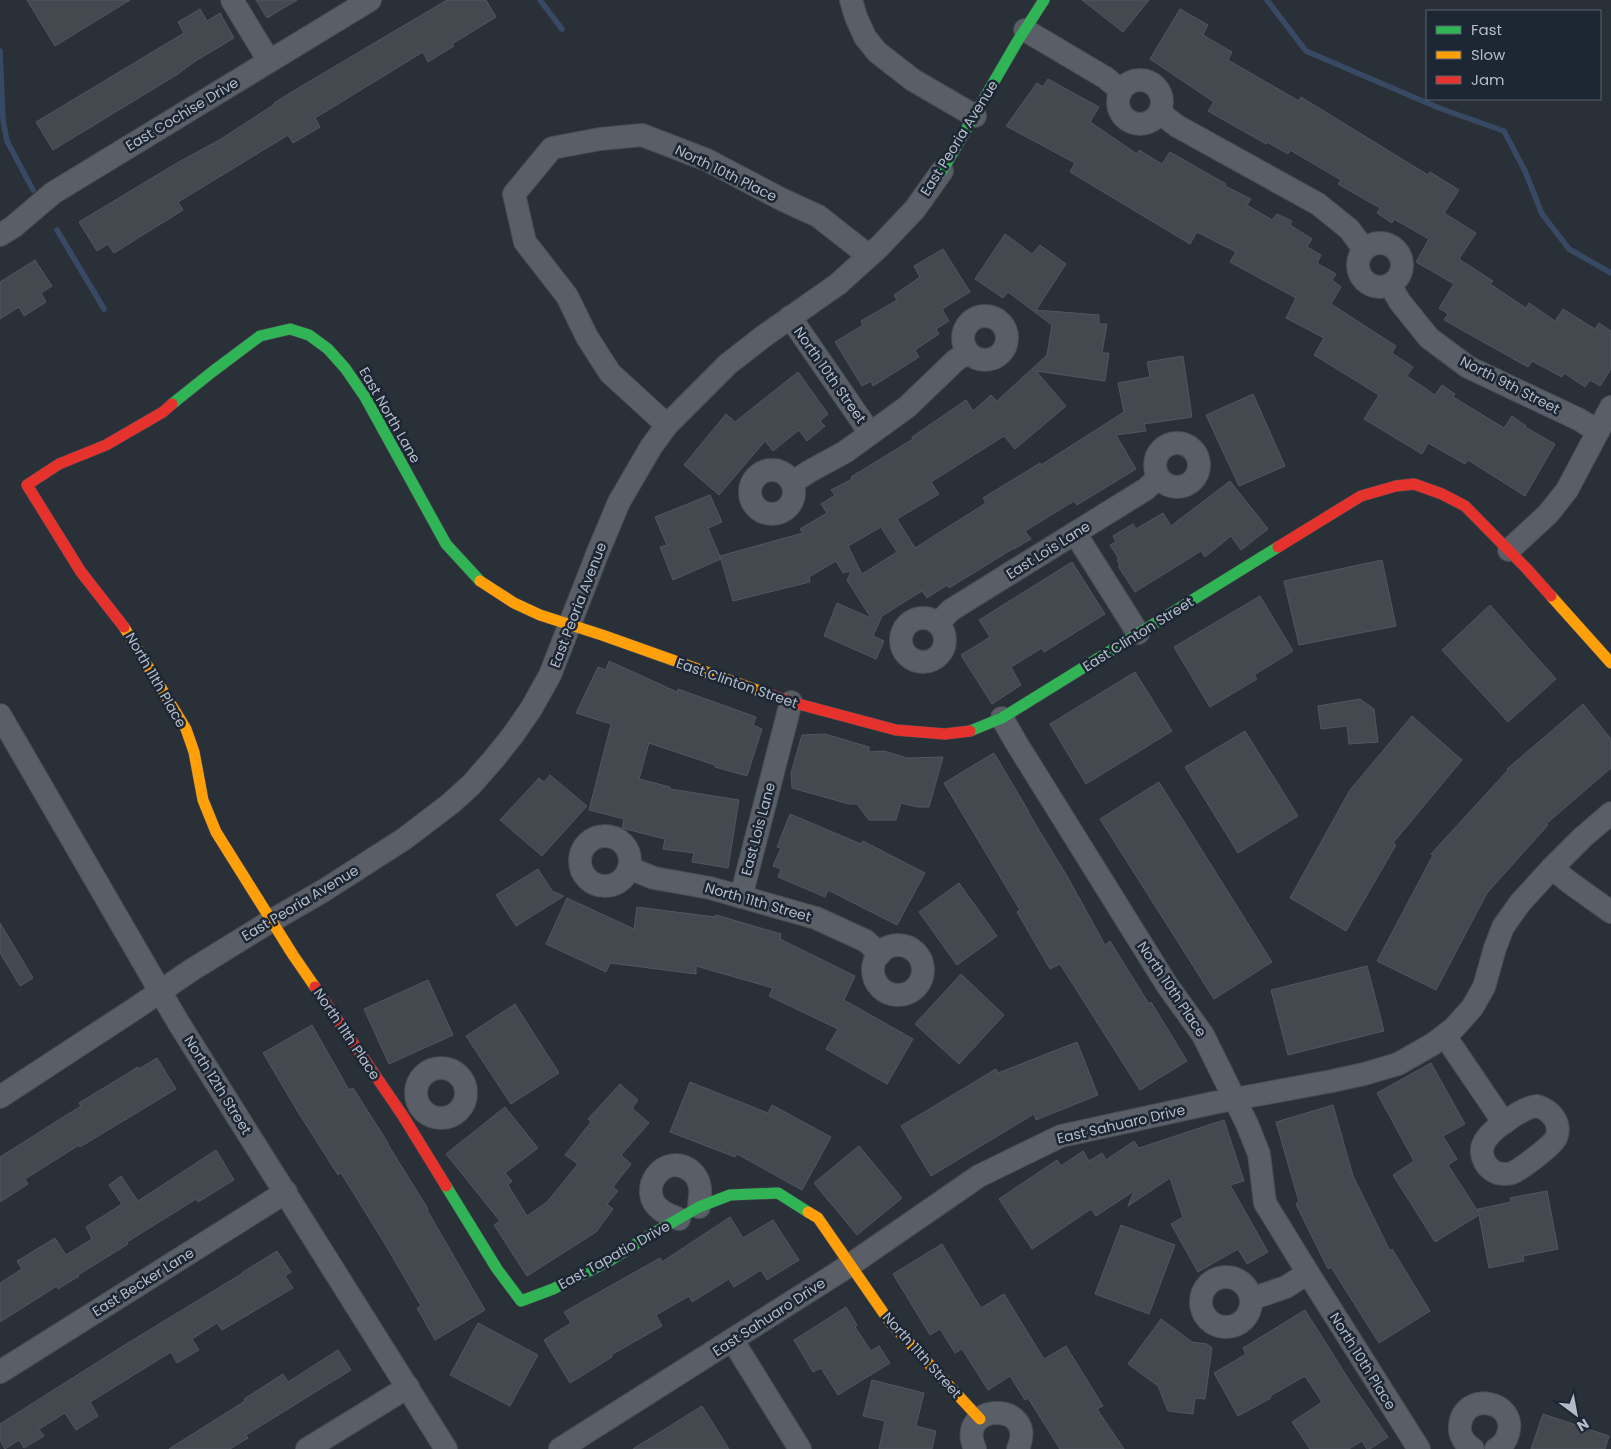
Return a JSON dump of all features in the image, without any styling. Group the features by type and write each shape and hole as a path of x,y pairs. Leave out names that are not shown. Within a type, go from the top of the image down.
{"street":[{"path":"232,0 269,61"},
{"name":"East Cochise Drive","path":"0,235 13,227 53,193 370,0"},
{"path":"851,0 865,36 877,52 913,80 975,116"},
{"name":"East Peoria Avenue","path":"0,1097 190,971 412,834 471,785 498,754 531,710 550,675 619,502 666,425 728,364 838,284 900,226 925,196 1044,0"},
{"path":"1025,30 1106,78 1121,91"},
{"path":"1138,79 1152,82 1161,92 1163,99 1160,113 1148,123 1133,123 1121,114 1118,106 1118,98 1121,91 1131,82 1138,79"},
{"path":"1160,113 1177,126 1318,204 1349,229 1364,249"},
{"name":"North 10th Place","path":"666,425 610,373 586,337 566,296 526,242 514,194 552,148 600,139 642,135 707,160 818,216 869,256"},
{"path":"1376,242 1390,244 1396,248 1403,261 1400,275 1396,280 1390,285 1383,287 1375,287 1368,284 1362,278 1358,263 1364,249 1376,242"},
{"name":"North 9th Street","path":"1390,285 1400,302 1429,338 1468,367 1578,419 1598,431"},
{"name":"North 10th Street","path":"790,318 870,433"},
{"name":"East North Lane","path":"27,485 59,464 106,445 163,412 260,336 290,329 309,335 328,349 345,368 365,397 416,493 446,544 464,565 480,581 514,603 540,615 570,624"},
{"path":"793,482 845,452 907,406 956,360 968,353"},
{"path":"1611,407 1567,490 1548,514 1509,550 1611,663"},
{"name":"East Lois Lane","path":"938,623 951,610 1146,489 1158,478"},
{"name":"East Clinton Street","path":"570,624 791,702 896,730 918,733 966,733 1002,718 1361,496 1396,486 1414,484 1442,494 1465,506 1509,550"},
{"name":"North 11th Place","path":"27,485 81,572 122,622 186,729 194,752 203,800 216,832 271,920 411,1111 497,1269 521,1300"},
{"path":"1075,533 1138,633"},
{"name":"East Lois Lane","path":"741,897 791,702"},
{"name":"North 12th Street","path":"0,715 160,992 446,1449"},
{"name":"North 10th Place","path":"1002,718 1167,985 1203,1035 1247,1124 1259,1154 1265,1202 1419,1449"},
{"name":"East Sahuaro Drive","path":"560,1449 850,1265 979,1176 1061,1136 1235,1099 1332,1081 1398,1064 1445,1036 1472,1008 1484,987 1503,927 1520,903 1583,837 1611,813"},
{"name":"North 11th Street","path":"628,868 654,878 710,888 816,918 866,941 880,954"},
{"path":"1552,868 1611,912"},
{"path":"1445,1036 1504,1123"},
{"name":"East Tapatio Drive","path":"679,1219 660,1209 654,1202 651,1194 651,1186 655,1176 661,1170 676,1165 683,1166 694,1174 700,1188 699,1207"},
{"name":"East Becker Lane","path":"0,1372 286,1192"},
{"name":"East Tapatio Drive","path":"521,1300 553,1289 611,1260 699,1207 730,1195 778,1193 818,1218 850,1265"},
{"name":"North 11th Street","path":"850,1265 888,1321 980,1419"},
{"path":"1251,1299 1286,1287 1308,1273"},
{"path":"733,1341 800,1449"},
{"path":"307,1449 408,1387"},
{"path":"1462,1446 1460,1426 1466,1411 1480,1403 1488,1403 1496,1405 1502,1410 1509,1424 1506,1440 1496,1449"},
{"path":"975,1449 972,1432 980,1419 986,1414 993,1412 1001,1412 1014,1419 1021,1433 1018,1449"}],"building":[{"path":"27,0 130,0 55,46"},
{"path":"256,0 297,0 267,18"},
{"path":"447,0 486,0 496,17 452,44 454,46 428,62 423,52 315,118 320,127 293,143 288,135 178,202 183,210 114,253 108,244 97,251 79,222 221,139 295,90"},
{"path":"1082,0 1149,0 1123,32"},
{"path":"200,9 207,21 220,13 234,38 53,150 36,122 184,33 178,22"},
{"path":"1180,9 1208,25 1203,35 1232,52 1228,60 1299,101 1301,97 1428,175 1430,172 1459,190 1444,213 1476,233 1459,259 1493,281 1490,284 1526,308 1529,303 1555,321 1563,309 1595,329 1599,323 1611,331 1611,369 1600,386 1590,380 1585,387 1564,373 1562,377 1532,361 1528,367 1444,320 1448,314 1439,308 1454,284 1416,262 1429,239 1394,219 1392,223 1377,213 1380,208 1338,184 1341,180 1290,150 1288,154 1267,142 1266,144 1208,111 1214,102 1150,59"},
{"path":"1048,79 1099,107 1090,122 1137,154 1139,150 1162,164 1170,152 1226,184 1225,186 1251,199 1247,205 1272,220 1277,214 1292,221 1290,225 1312,239 1307,247 1321,255 1317,263 1336,274 1332,280 1341,287 1331,304 1396,346 1392,353 1413,367 1407,376 1435,395 1442,385 1455,394 1453,397 1504,428 1512,416 1525,427 1555,444 1525,496 1468,460 1465,464 1428,443 1422,454 1364,419 1379,395 1314,355 1324,338 1286,318 1296,298 1230,262 1236,252 1197,232 1190,244 1070,172 1075,163 1006,126 1037,83 1043,87"},
{"path":"1005,234 1032,254 1040,245 1066,264 1036,310 1099,315 1099,324 1107,324 1102,353 1109,353 1105,381 1036,371 1066,406 1015,449 1004,436 931,482 939,494 897,519 915,548 986,503 983,498 1040,463 1041,465 1124,412 1118,383 1150,377 1147,362 1183,356 1192,417 1144,424 1146,431 1116,435 1136,469 1077,505 1074,501 1025,531 1031,539 949,588 947,585 927,598 922,591 882,616 873,636 884,641 876,659 824,636 837,603 871,618 847,580 851,571 843,573 836,561 809,577 810,582 733,601 720,556 803,533 800,529 827,513 821,504 835,495 831,490 852,479 851,477 913,439 912,437 966,400 973,411 991,395 997,401 1047,355 1052,325 1008,292 1003,298 975,279","holes":["881,527 897,552 862,574 848,546"]},
{"path":"943,249 970,292 942,309 949,321 936,329 939,334 915,350 919,357 873,386 871,381 862,386 835,342 863,325 861,321 897,300 894,295 920,277 914,266"},
{"path":"35,260 52,286 41,293 46,302 24,316 19,307 0,319 0,282"},
{"path":"798,372 828,414 820,421 825,426 807,441 799,430 773,451 765,441 719,495 684,465 726,414 735,422"},
{"path":"1253,394 1285,466 1239,486 1206,415"},
{"path":"1230,481 1268,529 1241,550 1231,536 1205,557 1201,551 1135,592 1118,566 1120,565 1117,560 1119,559 1110,545 1116,542 1113,536 1133,524 1136,529 1163,513 1171,526"},
{"path":"710,495 722,522 708,528 721,559 673,580 660,547 667,545 655,517"},
{"path":"1382,560 1396,626 1299,645 1284,581"},
{"path":"1072,562 1105,614 1044,652 1042,648 1011,667 1021,685 992,704 961,655 990,637 979,620"},
{"path":"1260,596 1293,651 1254,675 1257,679 1210,707 1174,647"},
{"path":"1490,605 1556,679 1508,722 1442,650"},
{"path":"609,661 677,692 678,689 756,717 753,725 762,729 747,776 715,767 715,765 649,743 639,779 670,787 670,789 739,800 728,868 692,862 694,853 663,849 665,839 622,828 624,819 589,810 611,724 576,713 598,667 606,670"},
{"path":"1135,672 1172,731 1086,784 1050,724"},
{"path":"1360,699 1374,709 1378,742 1349,744 1347,726 1321,729 1318,706"},
{"path":"1583,704 1611,739 1611,768 1546,824 1548,825 1487,893 1436,990 1377,961 1433,855 1431,854 1507,769"},
{"path":"1412,716 1462,760 1393,843 1396,845 1346,931 1290,898 1350,790"},
{"path":"1245,731 1298,816 1238,853 1185,767"},
{"path":"825,734 869,747 869,752 884,751 907,758 943,757 929,807 917,807 901,803 896,820 869,820 857,804 849,804 792,788 791,773 802,735"},
{"path":"994,753 1067,876 1105,945 1110,941 1149,1004 1151,1002 1187,1061 1140,1090 1060,964 1050,969 1017,912 1020,910 944,783"},
{"path":"550,775 587,806 542,856 500,820 539,778 544,782"},
{"path":"1159,782 1272,962 1214,999 1100,819"},
{"path":"790,814 861,844 863,841 925,873 897,925 828,890 825,897 778,877 781,869 773,866 781,848 777,847"},
{"path":"538,869 552,891 564,896 516,926 496,895"},
{"path":"959,883 997,936 957,965 919,912"},
{"path":"567,898 634,929 637,907 715,917 716,915 781,934 780,939 855,976 844,1000 913,1039 887,1084 826,1049 838,1029 769,996 773,988 696,966 696,974 610,963 606,972 546,944"},
{"path":"0,923 33,978 20,986 0,953"},
{"path":"1367,966 1384,1031 1288,1055 1271,990"},
{"path":"961,974 1004,1015 959,1064 915,1024"},
{"path":"428,980 453,1035 389,1064 364,1009"},
{"path":"515,1004 559,1073 511,1104 466,1036"},
{"path":"312,1025 349,1090 353,1088 388,1143 485,1310 435,1340 417,1308 421,1306 385,1244 341,1173 338,1175 263,1053"},
{"path":"1077,1042 1098,1095 1036,1120 1034,1114 931,1176 901,1126 996,1069 998,1073"},
{"path":"157,1058 176,1089 80,1147 79,1145 25,1179 28,1184 0,1202 0,1157 81,1106 79,1103 138,1067 139,1069"},
{"path":"1431,1063 1465,1124 1443,1136 1457,1159 1448,1165 1479,1213 1478,1209 1511,1202 1510,1198 1547,1191 1558,1249 1523,1256 1524,1261 1489,1268 1479,1215 1435,1242 1393,1175 1414,1161 1377,1093"},
{"path":"690,1082 768,1113 772,1105 831,1137 802,1190 737,1154 735,1157 670,1132"},
{"path":"620,1084 638,1100 632,1108 649,1123 621,1155 631,1164 613,1187 618,1191 607,1204 613,1209 596,1232 527,1276 494,1225 500,1221 446,1154 505,1107 538,1148 505,1173 512,1181 508,1185 527,1216 547,1202 578,1164 565,1155 591,1122 588,1119"},
{"path":"1333,1105 1353,1176 1390,1251 1392,1249 1430,1311 1379,1343 1331,1267 1328,1269 1296,1204 1299,1202 1276,1122"},
{"path":"1224,1120 1244,1181 1230,1185 1268,1252 1247,1264 1238,1249 1198,1272 1171,1224 1183,1217 1170,1178 1128,1206 1134,1191 1096,1216 1091,1209 1032,1249 999,1199 1057,1160 1061,1166 1083,1151 1089,1161 1102,1153 1106,1160 1134,1141 1139,1148"},
{"path":"859,1146 902,1198 857,1235 814,1183"},
{"path":"216,1150 234,1180 198,1202 196,1199 127,1242 128,1244 79,1276 58,1289 57,1286 0,1322 0,1283 22,1269 17,1261 55,1238 66,1255 92,1239 86,1227 122,1204 109,1185 121,1176 138,1201"},
{"path":"730,1217 743,1238 773,1220 799,1260 767,1280 761,1270 734,1287 729,1279 692,1302 689,1296 656,1315 662,1326 611,1355 612,1357 570,1383 544,1340 571,1323 564,1312 660,1258 662,1262"},
{"path":"1121,1225 1175,1245 1149,1314 1095,1294"},
{"path":"942,1244 981,1308 1004,1294 1044,1359 1066,1346 1103,1406 1097,1409 1124,1449 1060,1449 1028,1398 1025,1400 1010,1376 988,1390 962,1349 955,1353 940,1329 930,1335 893,1274"},
{"path":"277,1251 291,1272 285,1276 293,1288 222,1330 217,1323 192,1339 199,1350 177,1363 171,1352 90,1402 98,1416 76,1430 65,1413 39,1429 44,1436 24,1448 19,1440 5,1449 0,1440 0,1424"},
{"path":"846,1307 857,1325 855,1327 871,1351 879,1346 890,1363 838,1395 821,1368 813,1372 794,1340"},
{"path":"1305,1310 1388,1437 1370,1449 1367,1449 1362,1441 1349,1449 1310,1449 1292,1422 1322,1402 1305,1376 1238,1416 1214,1373 1246,1354 1243,1348"},
{"path":"1161,1319 1192,1342 1207,1344 1212,1348 1205,1399 1195,1398 1193,1414 1168,1411 1158,1386 1128,1364"},
{"path":"478,1323 538,1355 510,1406 450,1375"},
{"path":"338,1350 351,1370 246,1435 248,1438 230,1449 169,1449 245,1401 244,1399 283,1374 288,1382"},
{"path":"872,1380 924,1393 916,1426 936,1431 932,1449 879,1449 885,1421 863,1416"},
{"path":"702,1406 729,1449 633,1449"},
{"path":"1543,1414 1609,1436 1605,1449 1531,1449"}],"waterway":[{"path":"540,0 562,29"},
{"path":"1267,0 1306,51 1439,108 1504,131 1525,171 1542,214 1569,249 1611,273"},
{"path":"0,51 3,120 7,141 33,190"},
{"path":"57,230 104,309"}],"traffic: fast":[{"path":"942,171 1017,42 1044,0"},
{"path":"172,404 260,336 290,329 309,335 328,349 345,368 365,397 446,544 480,581"},
{"path":"970,731 1002,718 1278,547"},
{"path":"446,1186 497,1269 521,1301 553,1289 611,1260 699,1207 730,1195 778,1193 808,1212"}],"traffic: slow":[{"path":"480,581 514,603 540,615 771,695"},
{"path":"1551,596 1611,663"},
{"path":"124,627 186,729 194,752 203,800 216,832 315,987"},
{"path":"808,1212 818,1218 889,1321 980,1419"}],"traffic: jam":[{"path":"124,627 81,572 27,485 59,464 106,445 163,412 172,404"},
{"path":"1278,547 1361,496 1396,486 1414,484 1442,494 1465,506 1551,596"},
{"path":"771,695 896,730 945,734 970,731"},
{"path":"315,987 403,1116 446,1186"}]}
